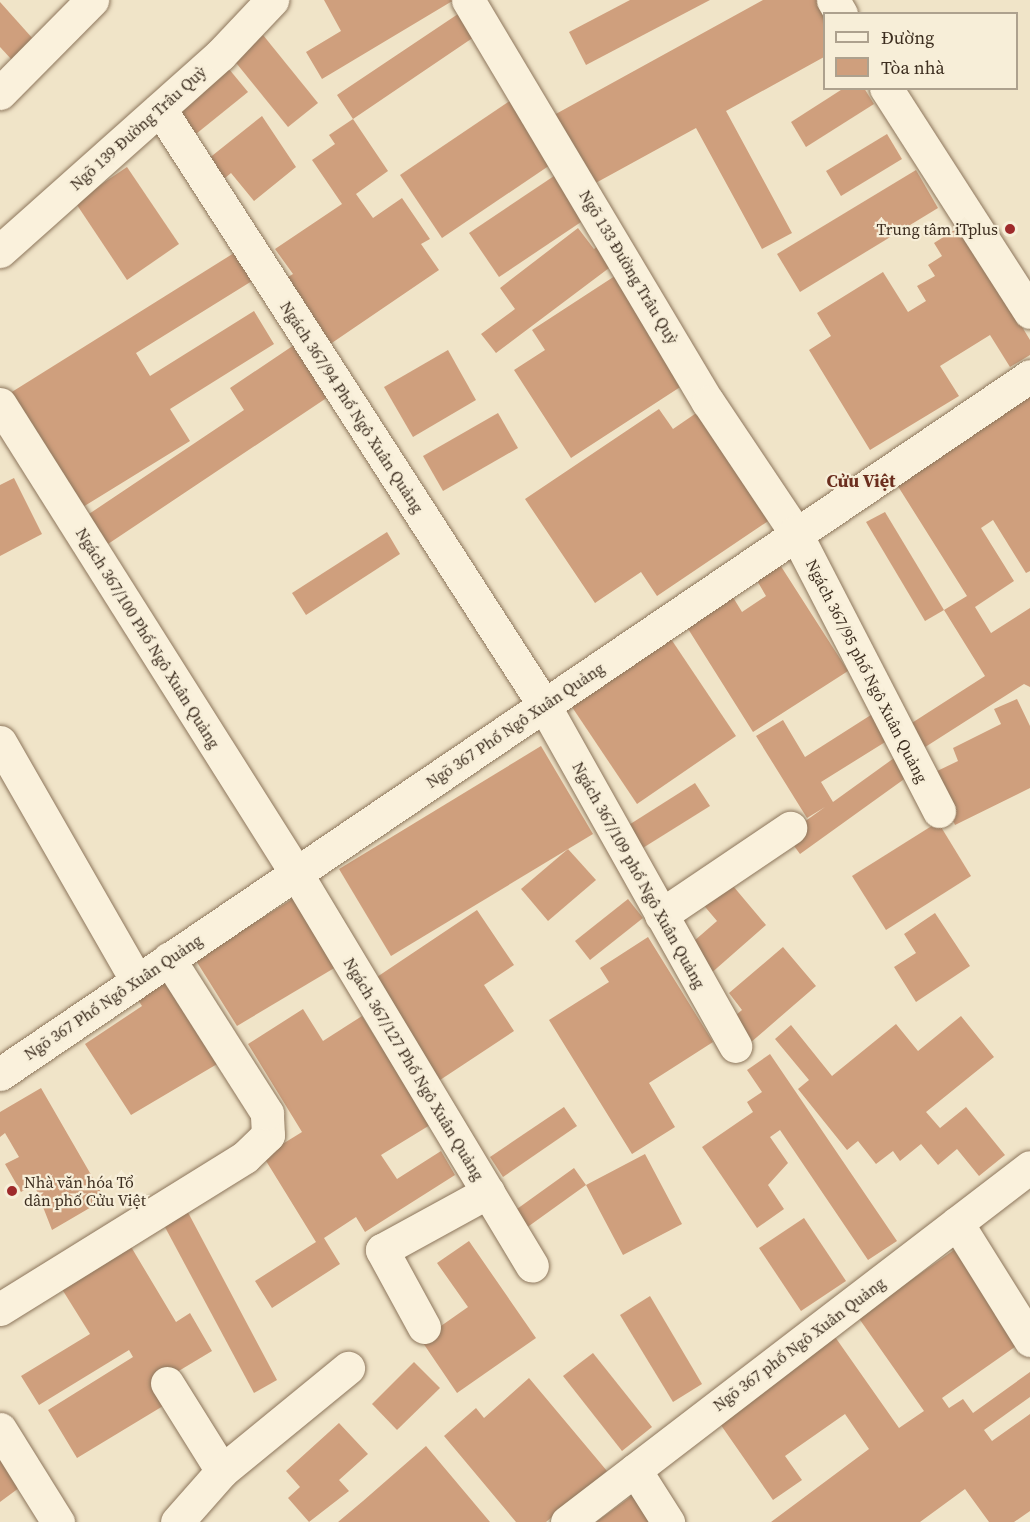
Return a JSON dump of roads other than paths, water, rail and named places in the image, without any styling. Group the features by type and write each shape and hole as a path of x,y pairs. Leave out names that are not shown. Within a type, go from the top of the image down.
{"street":[{"path":"0,93 92,0"},
{"name":"Ngõ 139 Đường Trâu Quỳ","path":"0,251 160,109 272,0"},
{"name":"Ngõ 133 Đường Trâu Quỳ","path":"468,0 708,402 795,532"},
{"path":"887,90 1030,312"},
{"name":"Ngách 367/94 Phố Ngô Xuân Quảng","path":"160,109 544,705"},
{"name":"Ngõ 367 Phố Ngô Xuân Quảng","path":"0,1074 795,532 1030,376"},
{"name":"Ngách 367/100 Phố Ngô Xuân Quảng","path":"0,404 296,873"},
{"name":"Ngách 367/95 phố Ngô Xuân Quảng","path":"795,532 939,811"},
{"name":"Ngách 367/109 phố Ngô Xuân Quảng","path":"544,705 735,1046"},
{"path":"0,741 137,981"},
{"path":"661,915 790,828"},
{"name":"Ngách 367/127 Phố Ngô Xuân Quảng","path":"296,873 532,1265"},
{"path":"0,1309 245,1157 268,1135 269,1125 252,1088 169,959"},
{"name":"Ngõ 367 phố Ngô Xuân Quảng","path":"567,1522 1030,1167"},
{"name":"Ngách 367/127 Phố Ngô Xuân Quảng","path":"424,1327 382,1250 488,1192"},
{"path":"957,1223 1030,1340"},
{"path":"177,1522 222,1471 348,1368"},
{"path":"167,1383 222,1471"},
{"path":"0,1429 50,1519"},
{"path":"635,1470 668,1522"}],"place":[{"name":"Trung tâm iTplus","path":"1010,229"},
{"name":"Nhà văn hóa Tổ dân phố Cửu Việt","path":"12,1191"}],"district":[{"name":"Cửu Việt","path":"861,481"}]}
